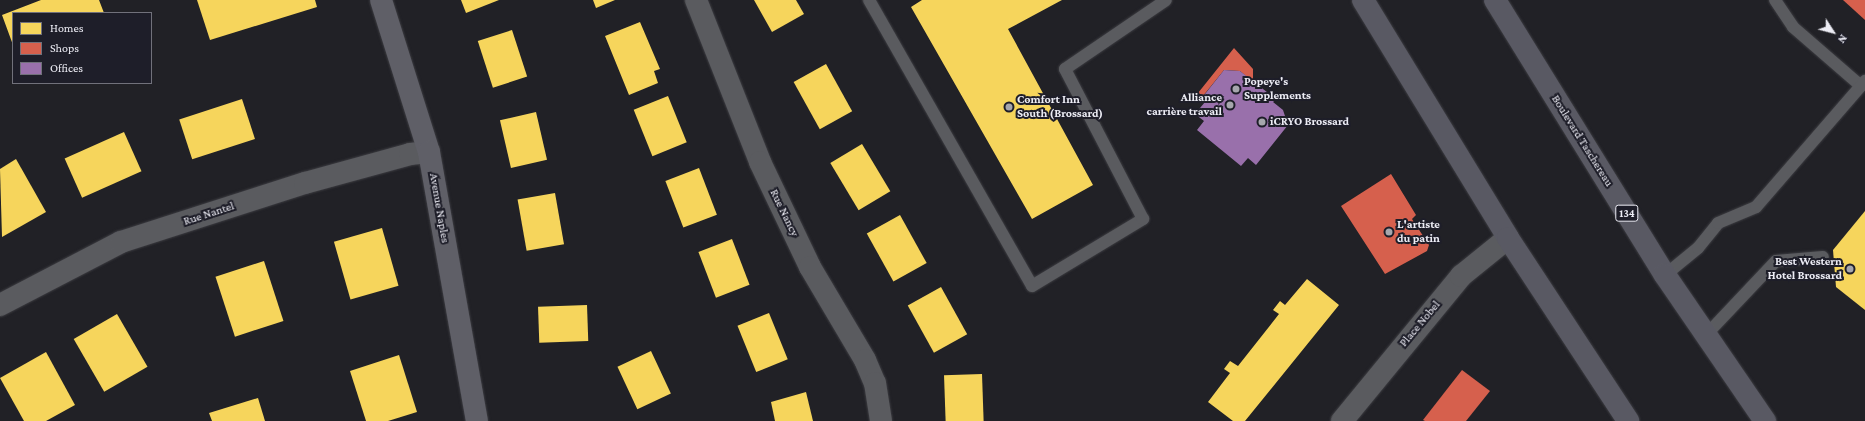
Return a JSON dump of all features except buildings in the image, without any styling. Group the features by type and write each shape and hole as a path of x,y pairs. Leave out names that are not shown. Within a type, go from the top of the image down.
{"main road":[{"path":"1363,0 1508,238 1628,421"},
{"name":"Boulevard Taschereau","path":"1495,0 1665,275 1765,421"}],"street":[{"name":"Avenue Naples","path":"381,0 429,152 477,421"},
{"name":"Rue Nancy","path":"696,0 760,162 810,267 864,360 875,383 881,421"},
{"name":"Rue Nantel","path":"0,305 120,242 305,183 410,154 429,152"},
{"name":"Place Nobel","path":"1342,421 1461,276 1508,238"}],"lane":[{"path":"869,0 1032,286 1143,219 1065,69 1166,0"},
{"path":"1665,275 1698,248 1718,224 1756,207 1863,84 1793,27 1775,0"},
{"path":"1706,335 1776,261 1823,257"}],"place":[{"name":"Popeye's Supplements","path":"1236,89"},
{"name":"Alliance carrière travail","path":"1230,105"},
{"name":"Comfort Inn South (Brossard)","path":"1009,107"},
{"name":"iCRYO Brossard","path":"1262,122"},
{"name":"L'artiste du patin","path":"1389,232"},
{"name":"Best Western Hotel Brossard","path":"1850,269"}]}
